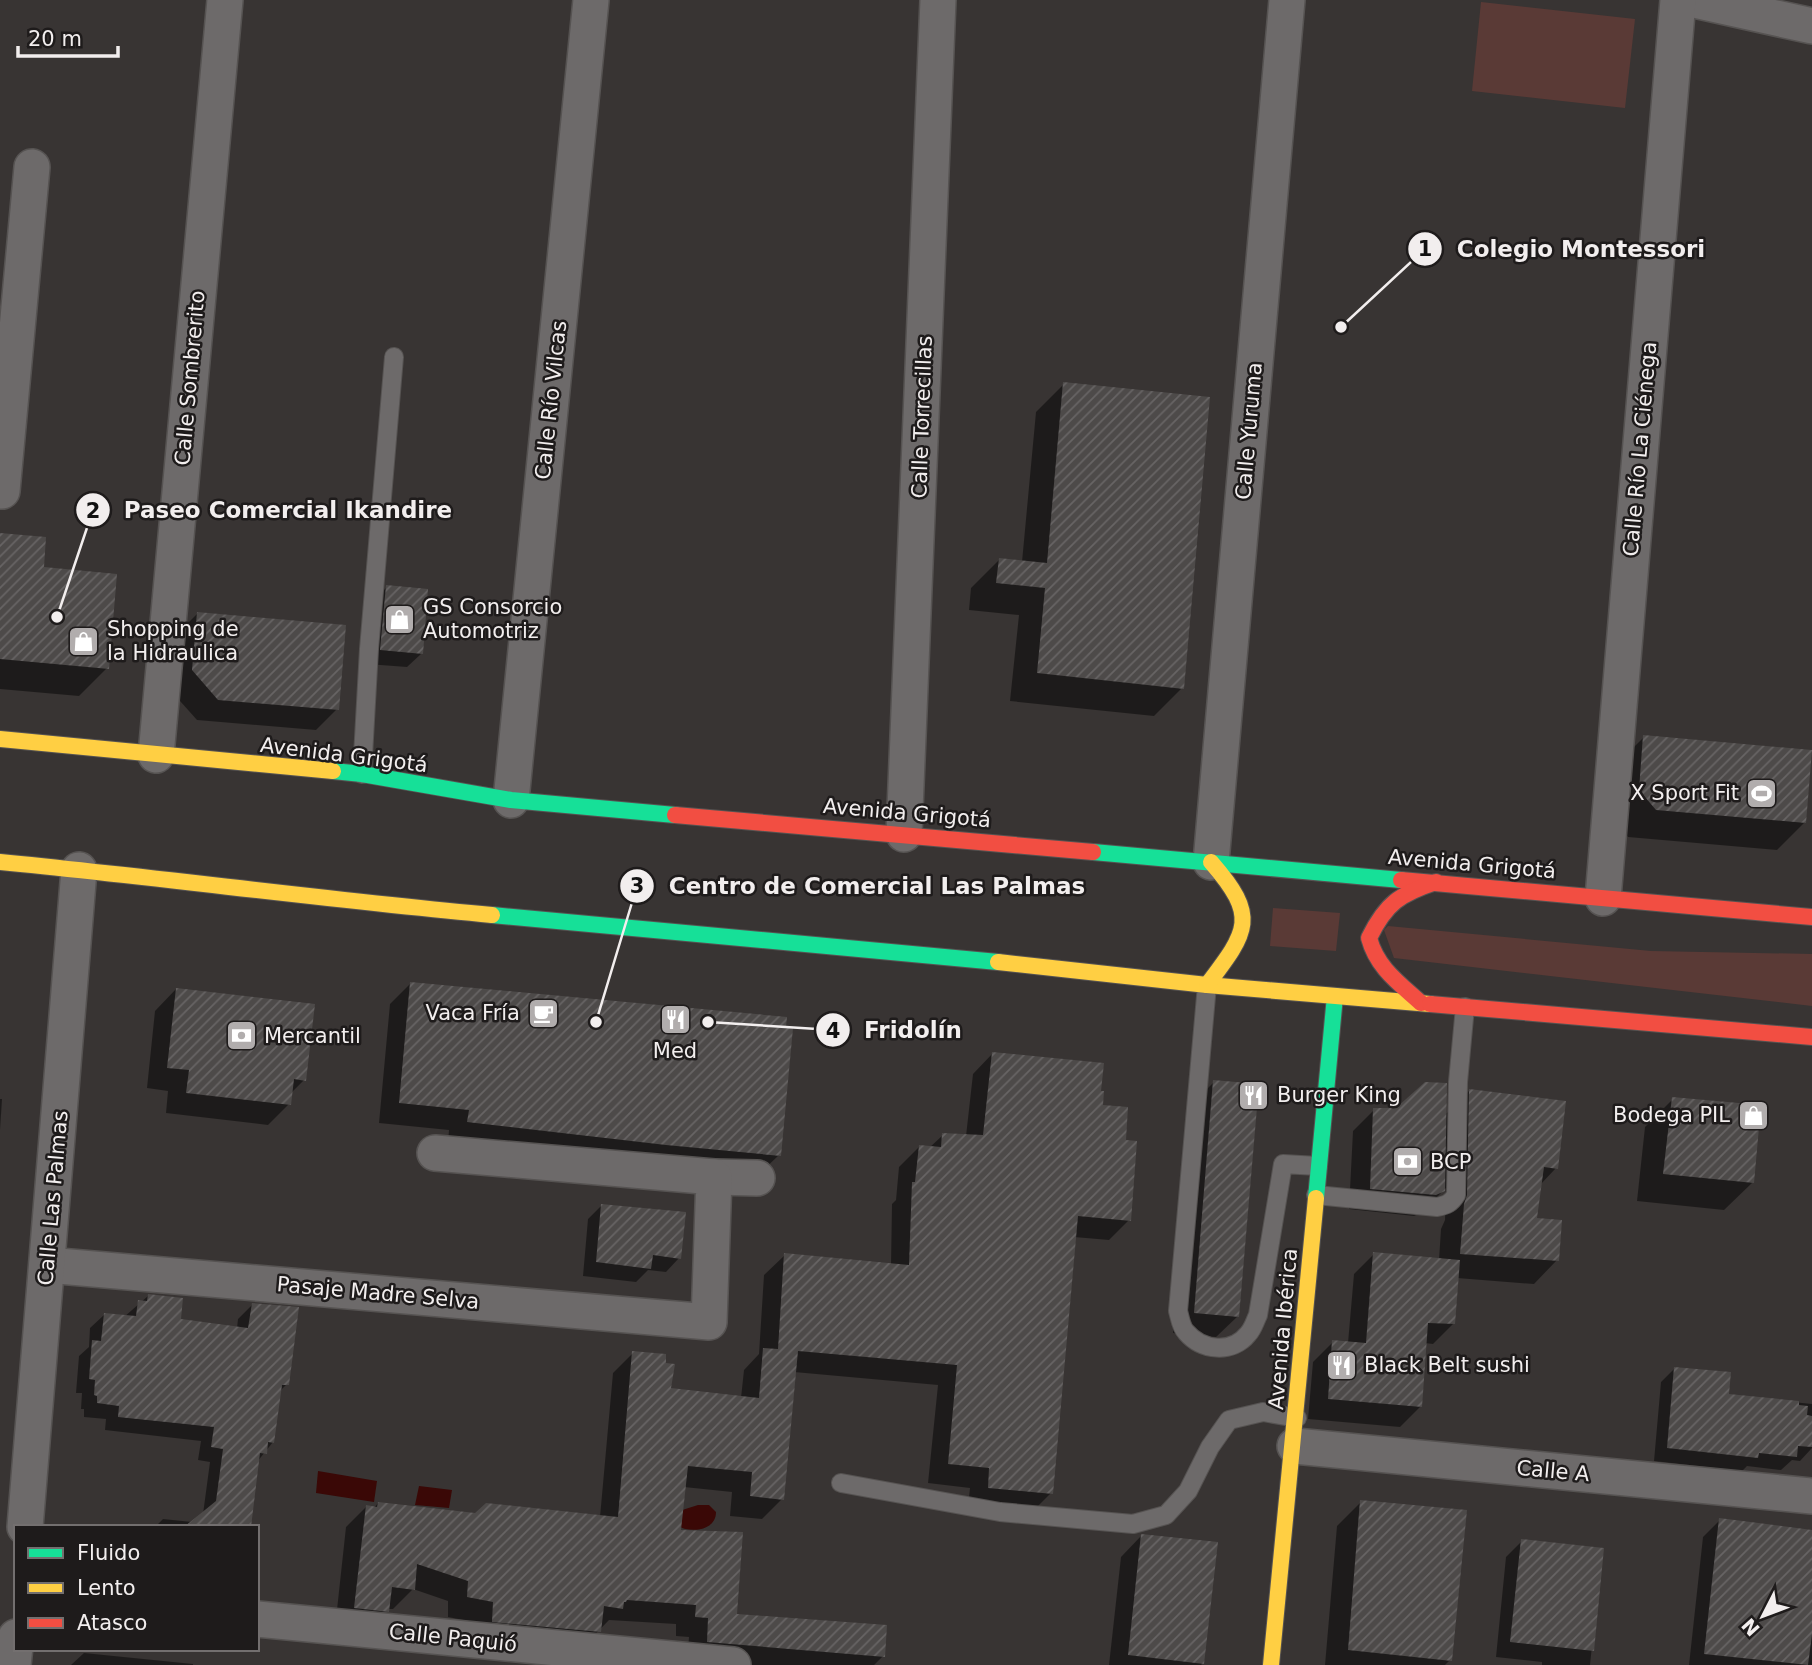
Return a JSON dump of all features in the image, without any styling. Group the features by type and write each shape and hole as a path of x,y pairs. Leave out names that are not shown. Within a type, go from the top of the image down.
{"main road":[{"name":"Avenida Grigotá","path":"0,739 362,774 511,800 1812,917"},
{"path":"0,862 167,878 366,903 948,956 1207,985 1812,1037"},
{"path":"1207,985 1233,950 1246,926 1242,904 1230,882 1211,862"},
{"path":"1421,1003 1382,970 1373,953 1369,937 1391,904 1409,891 1436,882"},
{"name":"Avenida Ibérica","path":"1272,1665 1335,996"}],"street":[{"name":"Calle Sombrerito","path":"156,755 225,0"},
{"name":"Calle Río Vilcas","path":"511,800 591,0"},
{"name":"Calle Torrecillas","path":"904,834 911,715 938,0"},
{"name":"Calle Yuruma","path":"1211,862 1287,0"},
{"name":"Calle Río La Ciénega","path":"1603,898 1678,0"},
{"path":"1694,0 1812,26"},
{"path":"2,491 9,321 32,167"},
{"name":"Calle Las Palmas","path":"25,1525 79,870"},
{"path":"435,1153 714,1177 757,1178"},
{"name":"Pasaje Madre Selva","path":"47,1265 709,1322 714,1177"},
{"name":"Calle A","path":"1296,1432 1812,1496"},
{"name":"Calle Paquió","path":"259,1619 733,1665"}],"lane":[{"path":"362,774 369,649 394,357"},
{"path":"1207,985 1178,1311 1184,1330 1195,1340 1214,1349 1234,1346 1249,1334 1258,1315 1283,1164 1318,1166"},
{"path":"1316,1195 1437,1207 1452,1201 1456,1195 1458,1082 1465,1007"},
{"path":"841,1483 999,1512 1133,1524 1166,1515 1188,1491 1210,1447 1229,1420 1263,1412 1296,1432"}],"shaded area":[{"path":"1481,2 1635,19 1625,108 1472,91"},
{"path":"1273,908 1340,913 1336,951 1270,946"},
{"path":"1388,926 1651,951 1812,954 1812,1006 1394,958 1384,930"},
{"path":"318,1471 377,1481 374,1502 316,1493"},
{"path":"419,1486 452,1490 449,1508 415,1505"},
{"path":"698,1505 709,1505 716,1512 712,1523 695,1530 676,1525 676,1512"}],"building":[{"path":"1063,382 1210,397 1184,689 1037,673 1045,588 996,583 999,558 1047,563"},
{"path":"0,533 46,537 44,567 117,574 109,669 0,659"},
{"name":"GS Consorcio Automotriz","path":"386,585 428,589 423,654 380,650"},
{"path":"197,612 346,625 339,710 218,700 192,670"},
{"path":"1643,735 1812,750 1806,823 1656,810 1639,790"},
{"path":"410,982 787,1017 786,1027 793,1028 781,1156 467,1122 469,1110 399,1103"},
{"name":"Mercantil","path":"176,988 315,1004 306,1081 294,1079 291,1105 186,1093 189,1070 167,1068"},
{"path":"992,1052 1104,1063 1101,1091 1104,1091 1103,1105 1128,1107 1126,1140 1137,1141 1131,1221 1078,1216 1053,1494 988,1488 989,1468 948,1464 957,1365 798,1351 784,1500 750,1496 752,1472 688,1466 681,1530 743,1532 737,1614 887,1625 885,1657 707,1642 708,1618 695,1617 696,1605 627,1600 623,1609 604,1606 601,1632 492,1622 493,1602 467,1597 468,1581 417,1564 415,1590 392,1587 389,1612 354,1608 366,1505 377,1507 378,1502 475,1513 486,1503 618,1517 632,1351 666,1354 666,1363 675,1364 671,1388 759,1398 763,1348 778,1349 784,1253 909,1265 912,1182 915,1182 919,1145 941,1147 942,1133 983,1135"},
{"path":"1213,1080 1259,1084 1239,1317 1194,1313"},
{"name":"BCP","path":"1425,1082 1447,1083 1445,1191 1436,1195 1370,1189 1373,1108 1396,1108"},
{"path":"1469,1089 1566,1101 1558,1169 1544,1167 1537,1218 1562,1220 1559,1261 1460,1254 1467,1195"},
{"path":"1672,1097 1761,1105 1754,1183 1663,1174"},
{"path":"601,1204 686,1212 681,1259 653,1255 651,1269 596,1262"},
{"path":"1373,1252 1460,1260 1455,1324 1428,1323 1422,1407 1328,1399 1332,1340 1366,1343"},
{"path":"148,1294 183,1298 181,1319 248,1328 252,1303 299,1307 289,1385 282,1385 274,1443 268,1442 267,1454 260,1453 251,1525 186,1525 216,1501 223,1449 211,1447 214,1427 118,1417 119,1406 97,1403 97,1396 94,1395 95,1380 89,1379 92,1340 101,1341 104,1313 136,1316 138,1300 147,1301"},
{"path":"1674,1367 1731,1372 1729,1394 1799,1401 1799,1405 1808,1406 1807,1415 1812,1416 1812,1447 1798,1446 1797,1457 1759,1453 1758,1458 1667,1448"},
{"path":"1360,1500 1467,1510 1452,1661 1348,1650"},
{"path":"1719,1518 1812,1530 1812,1634 1808,1665 1704,1654"},
{"path":"1141,1534 1218,1542 1204,1664 1128,1655"},
{"path":"1521,1539 1604,1548 1594,1651 1510,1642"}],"traffic: fast":[{"path":"333,771 511,800 675,815"},
{"path":"1093,852 1401,880"},
{"path":"492,915 998,962"},
{"path":"1316,1198 1335,996"}],"traffic: slow":[{"path":"0,739 333,771"},
{"path":"0,862 492,915"},
{"path":"1207,985 1232,951 1242,924 1242,911 1236,897 1211,862"},
{"path":"998,962 1207,985 1430,1004"},
{"path":"1271,1665 1316,1198"}],"traffic: jam":[{"path":"675,815 1093,852"},
{"path":"1401,880 1812,917"},
{"path":"1421,1003 1383,966 1369,938 1395,901 1436,882"},
{"path":"1430,1004 1812,1037"}],"place":[{"name":"Colegio Montessori","path":"1341,327"},
{"name":"Paseo Comercial Ikandire","path":"57,617"},
{"name":"GS Consorcio Automotriz","path":"400,619"},
{"name":"Shopping de la Hidraulica","path":"84,641"},
{"name":"X Sport Fit","path":"1762,793"},
{"name":"Vaca Fría","path":"543,1013"},
{"name":"Med","path":"675,1019"},
{"name":"Centro de Comercial Las Palmas","path":"596,1022"},
{"name":"Fridolín","path":"708,1022"},
{"name":"Mercantil","path":"241,1036"},
{"name":"Burger King","path":"1254,1095"},
{"name":"Bodega PIL","path":"1753,1115"},
{"name":"BCP","path":"1407,1162"},
{"name":"Black Belt sushi","path":"1341,1365"}]}
